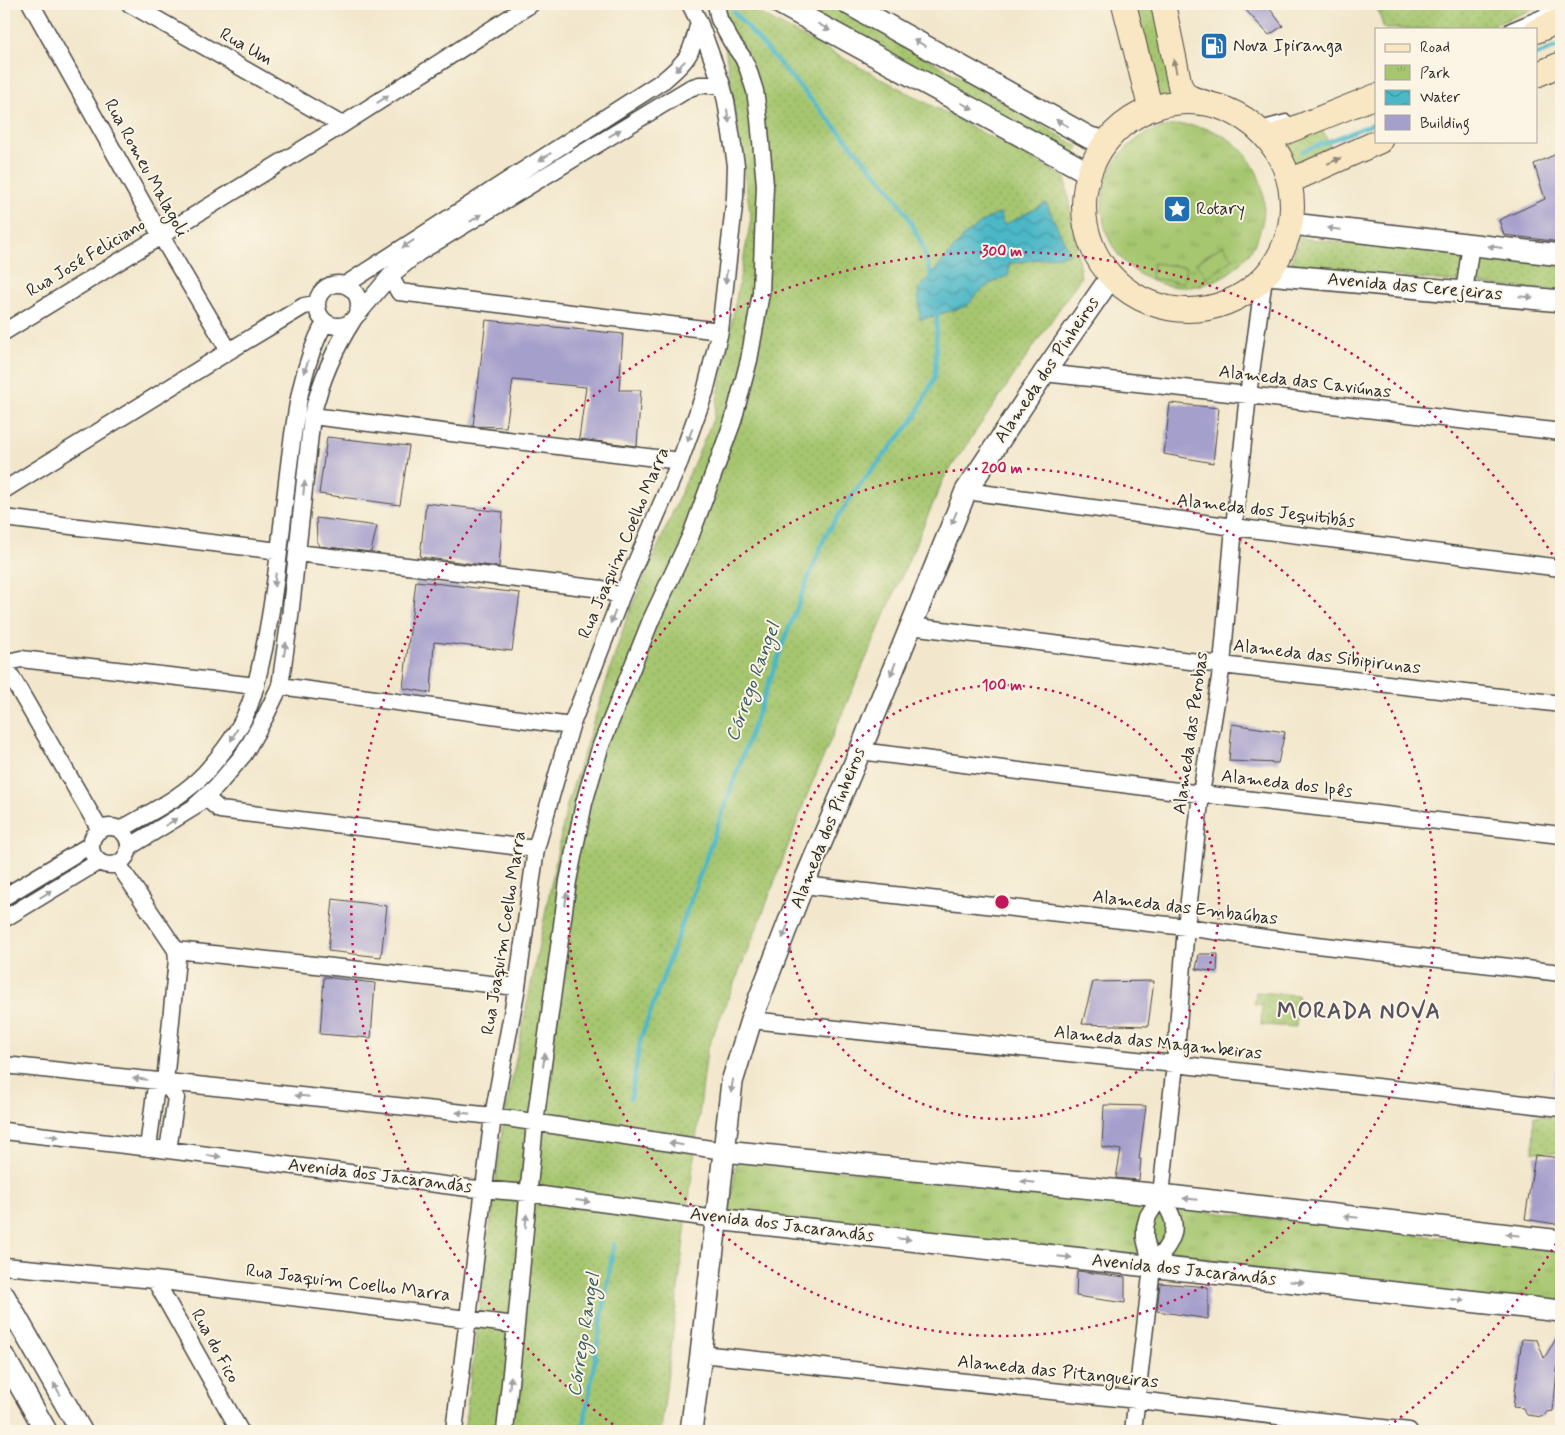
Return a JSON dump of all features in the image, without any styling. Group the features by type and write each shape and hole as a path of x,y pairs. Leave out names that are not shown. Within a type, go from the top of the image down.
{"main road":[{"path":"1124,4 1156,107"},
{"path":"1163,4 1180,86 1192,97 1226,110 1249,122 1268,140 1282,159 1290,181 1293,202 1292,224 1282,254 1266,276 1255,287 1234,300 1210,308 1182,310 1155,305 1131,293 1111,277 1098,259 1089,241 1084,207 1089,173 1106,142 1122,126 1156,107 1181,103 1192,97"},
{"path":"1538,29 1561,20"},
{"path":"1538,74 1561,64"},
{"path":"1268,140 1375,96"},
{"path":"1290,181 1378,142"}],"street":[{"name":"Rua Romeu Malagoli","path":"31,4 161,236 229,351"},
{"name":"Rua Um","path":"130,4 342,125"},
{"name":"Rua José Feliciano","path":"4,332 342,125 531,4"},
{"name":"Rua Joaquim Coelho Marra","path":"4,1266 155,1280 469,1318 493,1116 517,987 536,848 571,726 621,597 680,461 705,392 720,331 735,197 736,165 722,85 699,22 690,4"},
{"path":"504,1431 535,1123 568,881 584,803 600,748 651,620 691,535 733,421 749,360 761,293 765,185 755,91 743,58 719,19 716,4"},
{"path":"782,4 1089,173"},
{"path":"849,4 1090,138 1106,142"},
{"path":"1136,4 1156,107"},
{"path":"1513,28 1561,8"},
{"path":"345,285 664,80 684,62 692,50 699,22"},
{"path":"1192,97 1230,105 1260,128 1289,120 1375,84"},
{"path":"129,847 193,808 216,787 244,754 280,686 290,617 312,416 319,388 339,342 355,317 390,276 418,253 690,88 699,85 722,85"},
{"path":"734,154 750,161 762,154"},
{"path":"1292,224 1561,255"},
{"path":"1464,292 1471,244"},
{"path":"390,276 399,292 720,331"},
{"name":"Avenida das Cerejeiras","path":"1266,276 1561,301"},
{"name":"Alameda das Perobas","path":"1133,1431 1152,1266 1145,1238 1145,1227 1148,1216 1161,1195 1186,927 1201,794 1222,665 1248,395 1266,276"},
{"name":"Alameda dos Pinheiros","path":"691,1431 702,1354 732,1082 751,1020 803,886 966,491 1044,373 1111,277"},
{"path":"334,284 345,285 355,292 358,298 360,306 355,317 347,324 339,326 325,322 317,311 316,304 322,291 327,286 334,284"},
{"path":"4,490 304,306 316,304"},
{"path":"120,830 182,792 204,774 230,742 247,712 256,686 271,615 295,414 302,379 325,322"},
{"name":"Alameda das Caviúnas","path":"1044,373 1561,432"},
{"path":"312,416 680,461"},
{"name":"Alameda dos Jequitibás","path":"966,491 1234,528 1561,568"},
{"path":"4,518 279,551"},
{"path":"297,554 602,590 621,597"},
{"name":"Alameda das Sibipirunas","path":"910,626 1222,665 1561,704"},
{"path":"100,830 4,664 21,659 256,686"},
{"path":"280,686 571,726"},
{"name":"Alameda dos Ipês","path":"860,751 1201,794 1561,835"},
{"path":"205,797 220,810 536,848"},
{"path":"106,827 120,830 128,840 129,847 128,854 124,860 118,864 111,865 104,865 98,862 94,858 90,845 92,839 100,830 106,827"},
{"path":"4,897 90,845"},
{"path":"4,919 98,862"},
{"path":"118,864 176,950 177,959 165,1082 154,1093 148,1148"},
{"name":"Alameda das Embaúbas","path":"803,886 1186,927 1308,944 1561,973"},
{"path":"176,950 517,987"},
{"name":"Alameda das Magambeiras","path":"751,1020 1174,1064 1561,1108"},
{"path":"4,1065 493,1116 724,1151 1161,1195 1561,1241"},
{"path":"165,1082 176,1098 168,1150"},
{"name":"Avenida dos Jacarandás","path":"4,1131 528,1193 716,1219 1561,1311"},
{"path":"1152,1266 1170,1243 1173,1231 1172,1219 1161,1195"},
{"name":"Rua do Fico","path":"155,1280 240,1431"},
{"path":"4,1296 81,1431"},
{"path":"454,1431 469,1318 516,1325"},
{"name":"Alameda das Pitangueiras","path":"702,1354 1409,1431"},
{"path":"4,1357 46,1431"}],"shaded area":[{"path":"1561,1021 1561,1099 1551,1097"}],"green space":[{"path":"724,4 742,4 1065,177 1081,277 944,478 807,795 761,918 707,1050 661,1431 464,1431 503,1124 567,805 626,620 714,417 751,219 723,34"},
{"path":"797,4 834,4 1079,147 1072,162"},
{"path":"1131,4 1153,4 1180,99 1159,106"},
{"path":"1376,4 1546,4 1486,28 1384,28"},
{"path":"1175,125 1191,125 1214,131 1234,143 1246,155 1258,175 1264,198 1264,214 1258,237 1246,257 1234,269 1214,281 1191,287 1175,287 1152,281 1132,269 1120,257 1108,237 1102,214 1102,198 1108,175 1120,155 1132,143 1152,131"},
{"path":"1321,127 1336,157 1297,174 1290,154 1280,139"},
{"path":"1299,238 1561,264 1561,292 1290,266"},
{"path":"1223,245 1233,259 1207,278 1196,263"},
{"path":"1153,263 1186,267 1183,283 1151,278"},
{"path":"1256,992 1298,995 1296,1027 1261,1025 1262,1005 1254,1004"},
{"path":"1534,1116 1561,1118 1561,1153 1533,1152"},
{"path":"737,1159 1561,1250 1561,1308 729,1213"}],"water":[{"path":"1046,203 1070,254 1009,264 1009,275 988,285 967,306 920,320 918,290 965,235 985,220 1000,213 1004,225"}],"building":[{"path":"1240,4 1266,4 1283,26 1269,35"},
{"path":"1561,152 1561,242 1504,235 1499,220 1545,199 1534,164"},
{"path":"486,320 623,334 619,390 641,390 637,446 579,439 586,387 513,380 506,427 473,426"},
{"path":"1170,403 1219,408 1213,463 1164,454"},
{"path":"327,437 409,446 400,505 319,494"},
{"path":"426,503 503,512 499,567 420,557"},
{"path":"316,518 377,526 371,552 319,546 317,542"},
{"path":"416,581 520,593 512,651 434,642 431,693 403,688"},
{"path":"1232,724 1285,732 1278,763 1229,761"},
{"path":"333,899 387,906 381,957 328,951"},
{"path":"1199,954 1218,954 1217,972 1196,969"},
{"path":"324,977 375,983 371,1038 320,1034"},
{"path":"1154,981 1148,1026 1082,1024 1093,982"},
{"path":"1104,1105 1146,1106 1139,1159 1141,1159 1139,1180 1116,1178 1121,1150 1102,1147"},
{"path":"1535,1155 1561,1158 1561,1225 1525,1219"},
{"path":"1077,1271 1125,1277 1125,1303 1076,1296"},
{"path":"1160,1283 1208,1287 1208,1319 1157,1311"},
{"path":"1561,1331 1553,1411 1547,1412 1543,1417 1527,1415 1523,1408 1513,1407 1522,1339 1537,1340 1544,1358"}],"waterway":[{"path":"734,12 890,189 906,213 922,245 932,279"},
{"path":"1538,54 1561,45"},
{"path":"1303,151 1375,123"},
{"name":"Córrego Rangel","path":"631,1098 640,1041 785,638 825,536 858,487 914,419 935,377 937,311"},
{"name":"Córrego Rangel","path":"583,1431 614,1244"}],"place":[{"name":"Nova Ipiranga","path":"1214,46"},
{"name":"Rotary","path":"1177,209"}],"district":[{"name":"MORADA NOVA","path":"1359,1012"}]}
